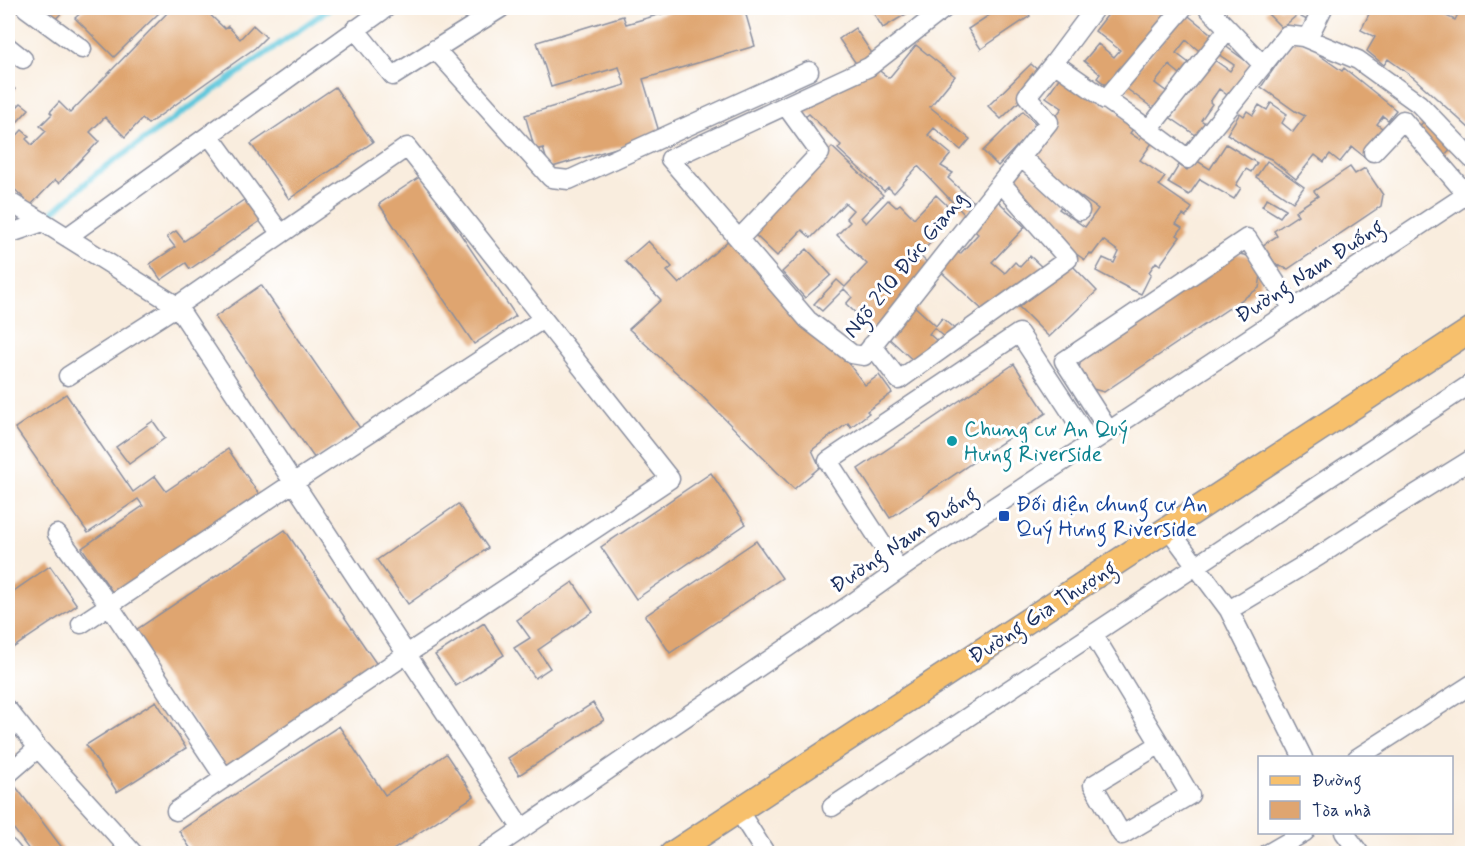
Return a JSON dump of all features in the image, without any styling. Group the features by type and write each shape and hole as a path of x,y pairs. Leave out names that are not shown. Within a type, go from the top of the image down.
{"main road":[{"name":"Đường Gia Thượng","path":"672,854 1473,329"}],"street":[{"path":"26,8 82,49"},
{"path":"67,237 386,8"},
{"path":"355,29 393,76 501,8"},
{"name":"Ngõ 210 Đức Giang","path":"945,8 869,67 670,159 808,320 852,354 864,356 1050,122 1027,96 1054,63"},
{"path":"1095,8 1054,63 1188,159 1287,35 1303,37 1358,60 1419,104 1473,159"},
{"path":"1105,100 1183,8"},
{"path":"1208,8 1263,65"},
{"path":"1303,37 1310,34 1323,8"},
{"path":"1149,129 1228,29"},
{"path":"8,47 23,59"},
{"path":"435,49 550,178 569,180 809,71"},
{"path":"739,239 819,153 786,106"},
{"path":"1373,152 1403,120 1470,193"},
{"path":"209,135 281,234"},
{"path":"68,376 177,306 407,147 670,479 176,811"},
{"path":"1021,157 1080,211"},
{"path":"872,345 899,380 1068,259 1001,183"},
{"name":"Đường Nam Đuống","path":"485,854 899,570 1470,193"},
{"path":"8,201 177,306 522,829"},
{"path":"8,234 43,222"},
{"path":"1109,431 1064,361 1247,238 1293,309"},
{"path":"81,624 543,319"},
{"path":"899,570 828,461 1019,333 1091,443"},
{"path":"832,807 1473,383"},
{"path":"1229,610 1473,459"},
{"path":"1168,528 1229,610 1302,756"},
{"path":"57,534 109,605 224,777"},
{"path":"1093,634 1160,744 1190,795 1122,835 1093,784 1160,744"},
{"path":"1360,756 1473,684"},
{"path":"8,710 38,748 134,854"},
{"path":"8,774 38,748"},
{"path":"738,810 766,854"},
{"path":"1267,854 1302,834"},
{"path":"1345,834 1360,854"},
{"path":"8,848 13,854"}],"building":[{"path":"33,8 66,8 51,24"},
{"path":"86,8 164,8 114,57 75,18"},
{"path":"172,8 203,8 225,29 228,26 240,39 253,25 266,37 255,48 148,124 142,119 125,137 105,117 90,132 99,141 59,183 55,180 31,205 8,183 8,145 22,130 29,136 26,139 32,145 46,131 40,126 52,114 50,112 59,102 70,113"},
{"path":"682,8 744,8 755,46 643,79 660,135 549,168 543,148 535,150 525,115 625,85 619,67 551,87 537,42 623,16 626,24"},
{"path":"870,8 916,8 883,28"},
{"path":"1000,8 1025,8 1030,16 981,49 968,29"},
{"path":"1113,8 1173,9 1110,88 1097,78 1100,74 1084,61 1098,44 1114,57 1120,50 1095,31"},
{"path":"1271,8 1290,8 1296,16 1282,28 1266,12"},
{"path":"1306,8 1321,8 1313,23 1301,17"},
{"path":"1372,8 1429,8 1455,20 1461,8 1472,8 1472,123 1469,128 1414,78 1388,59 1384,65 1367,51 1375,37 1361,30"},
{"path":"1185,13 1215,37 1203,54 1186,40 1176,53 1189,63 1180,74 1169,65 1155,83 1171,95 1158,112 1123,86"},
{"path":"855,28 873,55 857,65 839,39"},
{"path":"1295,38 1342,71 1344,68 1396,110 1388,120 1383,116 1377,124 1387,132 1366,158 1352,147 1340,162 1330,154 1324,162 1315,155 1296,179 1271,159 1227,134 1240,113 1244,116 1247,111 1253,115 1259,105 1267,110 1271,103 1287,114 1282,123 1293,132 1305,116 1261,87"},
{"path":"1221,43 1257,69 1234,100 1219,89 1201,120 1209,126 1200,138 1168,116 1213,59 1230,71 1234,65 1215,52"},
{"path":"916,45 955,76 930,107 970,139 961,150 934,128 928,135 951,154 941,166 953,173 948,178 976,204 965,215 918,166 894,193 888,187 884,191 838,149 841,145 809,114 801,120 793,108 873,66 889,78"},
{"path":"1031,64 1042,74 1028,93 1001,119 988,106"},
{"path":"1060,77 1136,125 1130,133 1139,139 1142,136 1152,143 1140,160 1165,177 1159,185 1192,208 1186,217 1183,215 1176,224 1182,228 1177,235 1180,237 1160,265 1156,262 1149,272 1151,274 1141,294 1096,271 1103,258 1114,263 1119,252 1103,240 1092,255 1090,253 1085,260 1056,240 1003,183 1017,166 1067,200 1059,209 1085,227 1098,209 1026,158 1062,108 1046,97"},
{"path":"8,83 15,89 8,98"},
{"path":"335,87 373,142 289,199 251,144"},
{"path":"21,103 29,109 8,132 8,106 13,111"},
{"path":"1023,111 1039,127 998,166 983,151"},
{"path":"1425,120 1454,145 1441,159 1414,132"},
{"path":"1226,144 1257,163 1251,172 1246,169 1236,185 1241,188 1234,199 1200,179 1189,195 1168,183 1179,165 1187,170 1194,159 1210,169"},
{"path":"832,147 883,195 861,218 866,223 888,200 896,207 900,204 914,218 936,195 951,209 929,232 935,238 919,255 930,265 877,333 846,304 852,297 844,289 822,311 814,304 837,280 845,287 867,264 837,235 850,222 846,218 853,210 845,203 811,238 802,230 777,256 749,229 779,202"},
{"path":"1267,161 1304,187 1293,202 1256,177"},
{"path":"1350,167 1355,174 1365,168 1383,195 1381,206 1288,269 1276,265 1263,245 1277,236 1274,231 1298,215 1295,211 1318,196 1314,191"},
{"path":"421,176 516,316 474,344 379,204"},
{"path":"251,195 266,217 190,269 186,263 161,280 150,264 175,247 167,237 176,231 184,241"},
{"path":"1267,198 1286,209 1280,217 1262,206"},
{"path":"998,201 1025,227 992,262 1005,273 1015,262 1020,267 1030,256 1044,269 988,315 937,268 952,247 960,254 978,234 968,225 991,209"},
{"path":"730,239 832,342 865,385 879,375 892,393 867,411 869,413 851,427 848,423 812,450 820,467 794,489 703,397 629,329 661,300 625,261 648,241 672,267 667,271 679,284"},
{"path":"807,249 831,275 805,298 782,272"},
{"path":"1235,253 1248,256 1261,275 1259,288 1104,392 1093,389 1079,368 1082,356"},
{"path":"1068,261 1097,291 1049,337 1019,307"},
{"path":"261,285 360,428 315,459 215,317"},
{"path":"911,303 936,326 942,318 959,333 951,342 934,328 929,334 936,340 916,363 884,334"},
{"name":"Chung cư An Quý Hưng Riverside","path":"1014,364 1046,413 890,518 858,469"},
{"path":"66,394 133,492 155,476 166,491 228,449 261,497 115,596 82,548 143,506 138,499 88,533 15,428"},
{"path":"153,421 165,438 129,464 116,447"},
{"path":"711,473 746,524 636,599 601,547"},
{"path":"458,504 488,548 408,604 377,560"},
{"path":"285,530 380,669 227,771 133,632"},
{"path":"756,541 782,578 670,653 645,616"},
{"path":"50,566 77,605 8,651 8,595"},
{"path":"573,582 593,612 538,650 550,668 535,678 514,648 530,638 517,620"},
{"path":"484,623 504,655 456,686 435,655"},
{"path":"156,701 186,748 117,792 86,745"},
{"path":"593,703 604,720 519,775 508,758"},
{"path":"339,726 385,795 446,754 474,796 387,854 194,854 179,831"},
{"path":"8,744 20,760 8,770"},
{"path":"16,787 66,853 70,850 72,854 32,854 8,821 8,793"}],"waterway":[{"path":"51,214 97,173 330,8"}],"place":[{"name":"Chung cư An Quý Hưng Riverside","path":"952,441"},
{"name":"Đối diện chung cư An Quý Hưng Riverside","path":"1004,516"}]}
